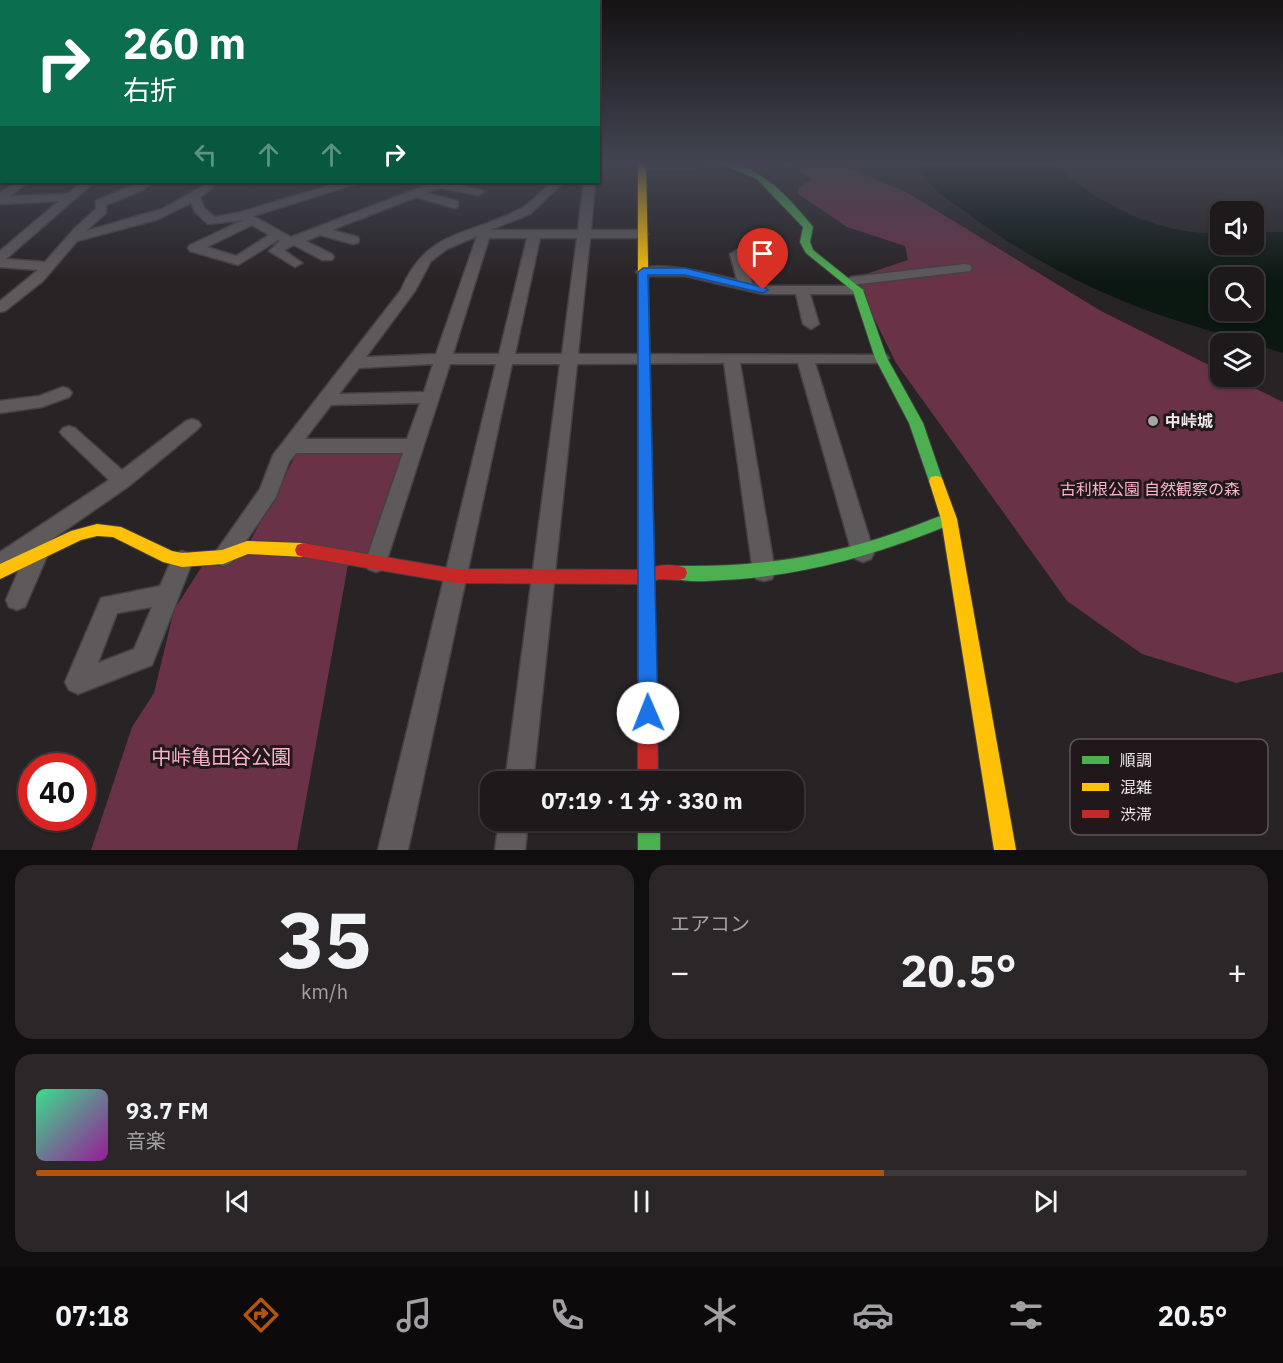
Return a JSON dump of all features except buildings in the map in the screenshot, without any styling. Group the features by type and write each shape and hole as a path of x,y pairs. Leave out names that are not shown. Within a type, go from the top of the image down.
{"street":[{"path":"0,258 63,203"},
{"path":"0,308 38,278 46,266 102,210 100,204 103,203"},
{"path":"73,238 135,224 182,203"},
{"path":"197,203 199,209 212,221 247,217 290,203"},
{"path":"247,217 195,248 238,261 286,238 324,229 389,203"},
{"path":"449,203 454,204"},
{"path":"223,557 268,492 279,460 408,291 417,266 447,243 481,232 526,211 535,203"},
{"path":"520,771 588,203"},
{"path":"642,203 648,771"},
{"path":"785,203 808,227 805,244 808,252 855,285 881,358 915,423 949,519 1005,850"},
{"path":"247,217 327,257"},
{"path":"312,217 324,229 353,240"},
{"path":"481,232 642,234"},
{"path":"376,563 481,232"},
{"path":"393,850 534,234"},
{"path":"286,238 276,251 295,263"},
{"path":"737,254 746,286"},
{"path":"0,263 46,266"},
{"path":"0,278 18,264"},
{"path":"643,272 685,272 763,290 798,291 855,285 965,268"},
{"path":"788,275 798,291 811,324"},
{"path":"352,363 506,358 881,358"},
{"path":"805,358 863,553"},
{"path":"731,359 764,572"},
{"path":"0,407 42,401 63,393"},
{"path":"324,400 430,396"},
{"path":"0,563 122,481 192,425"},
{"path":"69,432 122,481"},
{"path":"290,446 414,446"},
{"path":"0,572 77,535 97,530 115,531 169,557 182,560 223,557 247,547 289,548 455,576 646,577 658,572 764,572 863,553 949,519"},
{"path":"17,600 37,554"},
{"path":"168,594 182,560"},
{"path":"510,850 513,831"},
{"path":"649,831 649,850"}],"green space":[{"name":"古利根公園 自然観察の森","path":"811,203 923,203 1101,311 1210,366 1210,387 1252,387 1283,402 1283,672 1236,683 1142,654 1067,601 896,363 854,278 908,260 905,246 847,227"},
{"name":"中峠亀田谷公園","path":"414,446 376,563 349,559 297,850 91,850 132,727 154,693 174,610 206,560 247,547 300,447"}],"shaded area":[{"path":"952,203 1107,203 1152,223 1198,233 1210,233 1210,255 1264,255 1264,232 1283,232 1283,353 1264,347 1264,333 1217,333 1157,314 1106,294 1056,270 1009,242"}],"traffic: fast":[{"path":"785,203 808,227 805,242 809,251 858,290 881,358 916,423 936,481"},
{"path":"679,573 750,572 817,562 882,544 949,519"},
{"path":"649,831 649,850"}],"traffic: slow":[{"path":"642,203 647,658"},
{"path":"936,481 949,519 1005,850"},
{"path":"0,572 77,535 97,530 115,531 169,557 182,560 223,557 247,547 303,550"}],"traffic: jam":[{"path":"303,550 455,576 646,577 658,572 679,573"},
{"path":"647,658 648,771"}],"place":[{"name":"中峠城","path":"1153,421"}],"route":[{"path":"648,713 643,272 685,272 763,290"}]}
